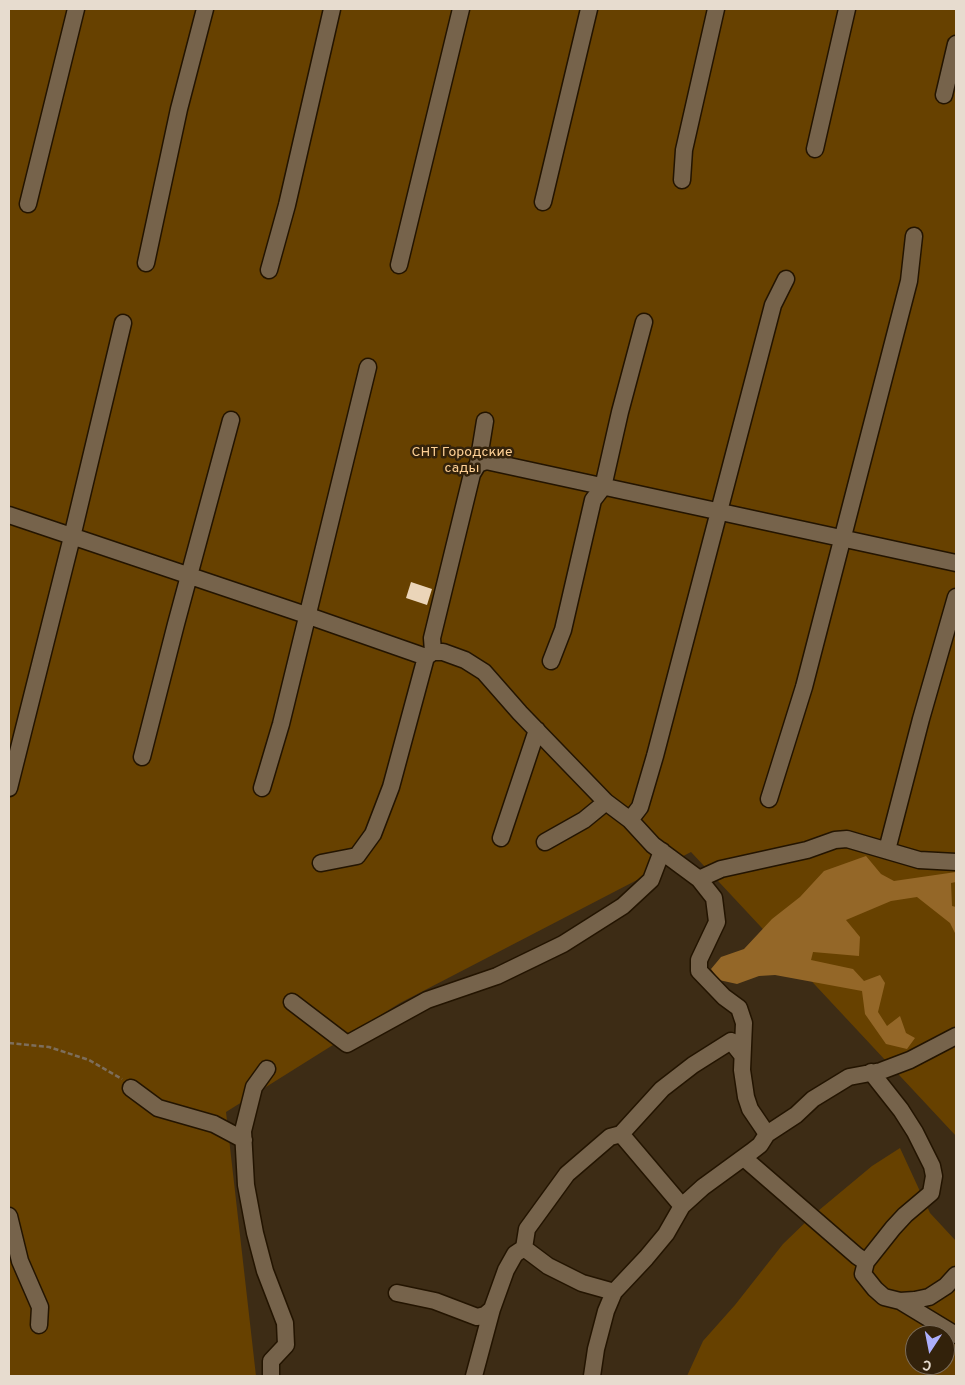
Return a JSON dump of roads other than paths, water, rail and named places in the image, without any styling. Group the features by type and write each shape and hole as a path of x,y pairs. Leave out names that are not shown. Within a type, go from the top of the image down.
{"street":[{"path":"28,204 76,9"},
{"path":"146,262 179,108 205,9"},
{"path":"269,270 287,205 332,9"},
{"path":"399,265 461,9"},
{"path":"543,202 589,9"},
{"path":"682,180 684,150 716,9"},
{"path":"815,149 847,9"},
{"path":"944,95 956,44"},
{"path":"769,799 804,687 909,281 914,236"},
{"path":"630,820 640,807 720,512 773,305 786,279"},
{"path":"551,661 563,630 594,500 603,487 620,412 644,322"},
{"path":"9,788 123,323"},
{"path":"262,788 281,724 306,615 368,367"},
{"path":"142,757 231,420"},
{"path":"321,863 357,856 373,834 391,786 429,655 472,474 478,464 485,421"},
{"path":"478,464 486,461 956,563"},
{"path":"9,515 188,577 429,655 443,652 457,657 484,672 606,802 630,820 653,845 699,879 714,898 717,922 699,960 699,971 724,997 740,1008 744,1023 742,1055 746,1097 750,1109 767,1134"},
{"path":"887,850 921,719 956,597"},
{"path":"500,838 537,730"},
{"path":"545,842 584,820 606,802"},
{"path":"699,879 721,869 806,850 835,840 847,839 919,860 956,862"},
{"path":"292,1002 347,1044 427,1000 497,976 563,944 623,906 651,880 662,851"},
{"path":"592,1376 596,1349 606,1311 614,1292 661,1240 682,1206 760,1145 767,1134 796,1115 813,1098 849,1076 881,1071 910,1060 956,1036"},
{"path":"474,1376 492,1308 506,1270 515,1254 524,1248 527,1229 567,1174 610,1137 621,1134 662,1089 693,1065 731,1042 742,1055"},
{"path":"267,1068 254,1087 243,1131 246,1185 255,1233 265,1271 285,1323 286,1345 271,1361 271,1376"},
{"path":"871,1072 915,1132 932,1166 934,1176 931,1193 905,1215 866,1262 863,1274 884,1297 900,1301 956,1335"},
{"path":"131,1088 158,1108 214,1124 244,1140"},
{"path":"621,1134 682,1206"},
{"path":"744,1158 866,1262"},
{"path":"9,1216 20,1261 40,1307 39,1325"},
{"path":"524,1248 548,1266 582,1284 614,1292"},
{"path":"900,1301 929,1297 946,1286 956,1275"},
{"path":"397,1293 435,1301 477,1317 484,1315 492,1308"}],"park label":[{"name":"СНТ Городские сады","path":"462,462"}]}
